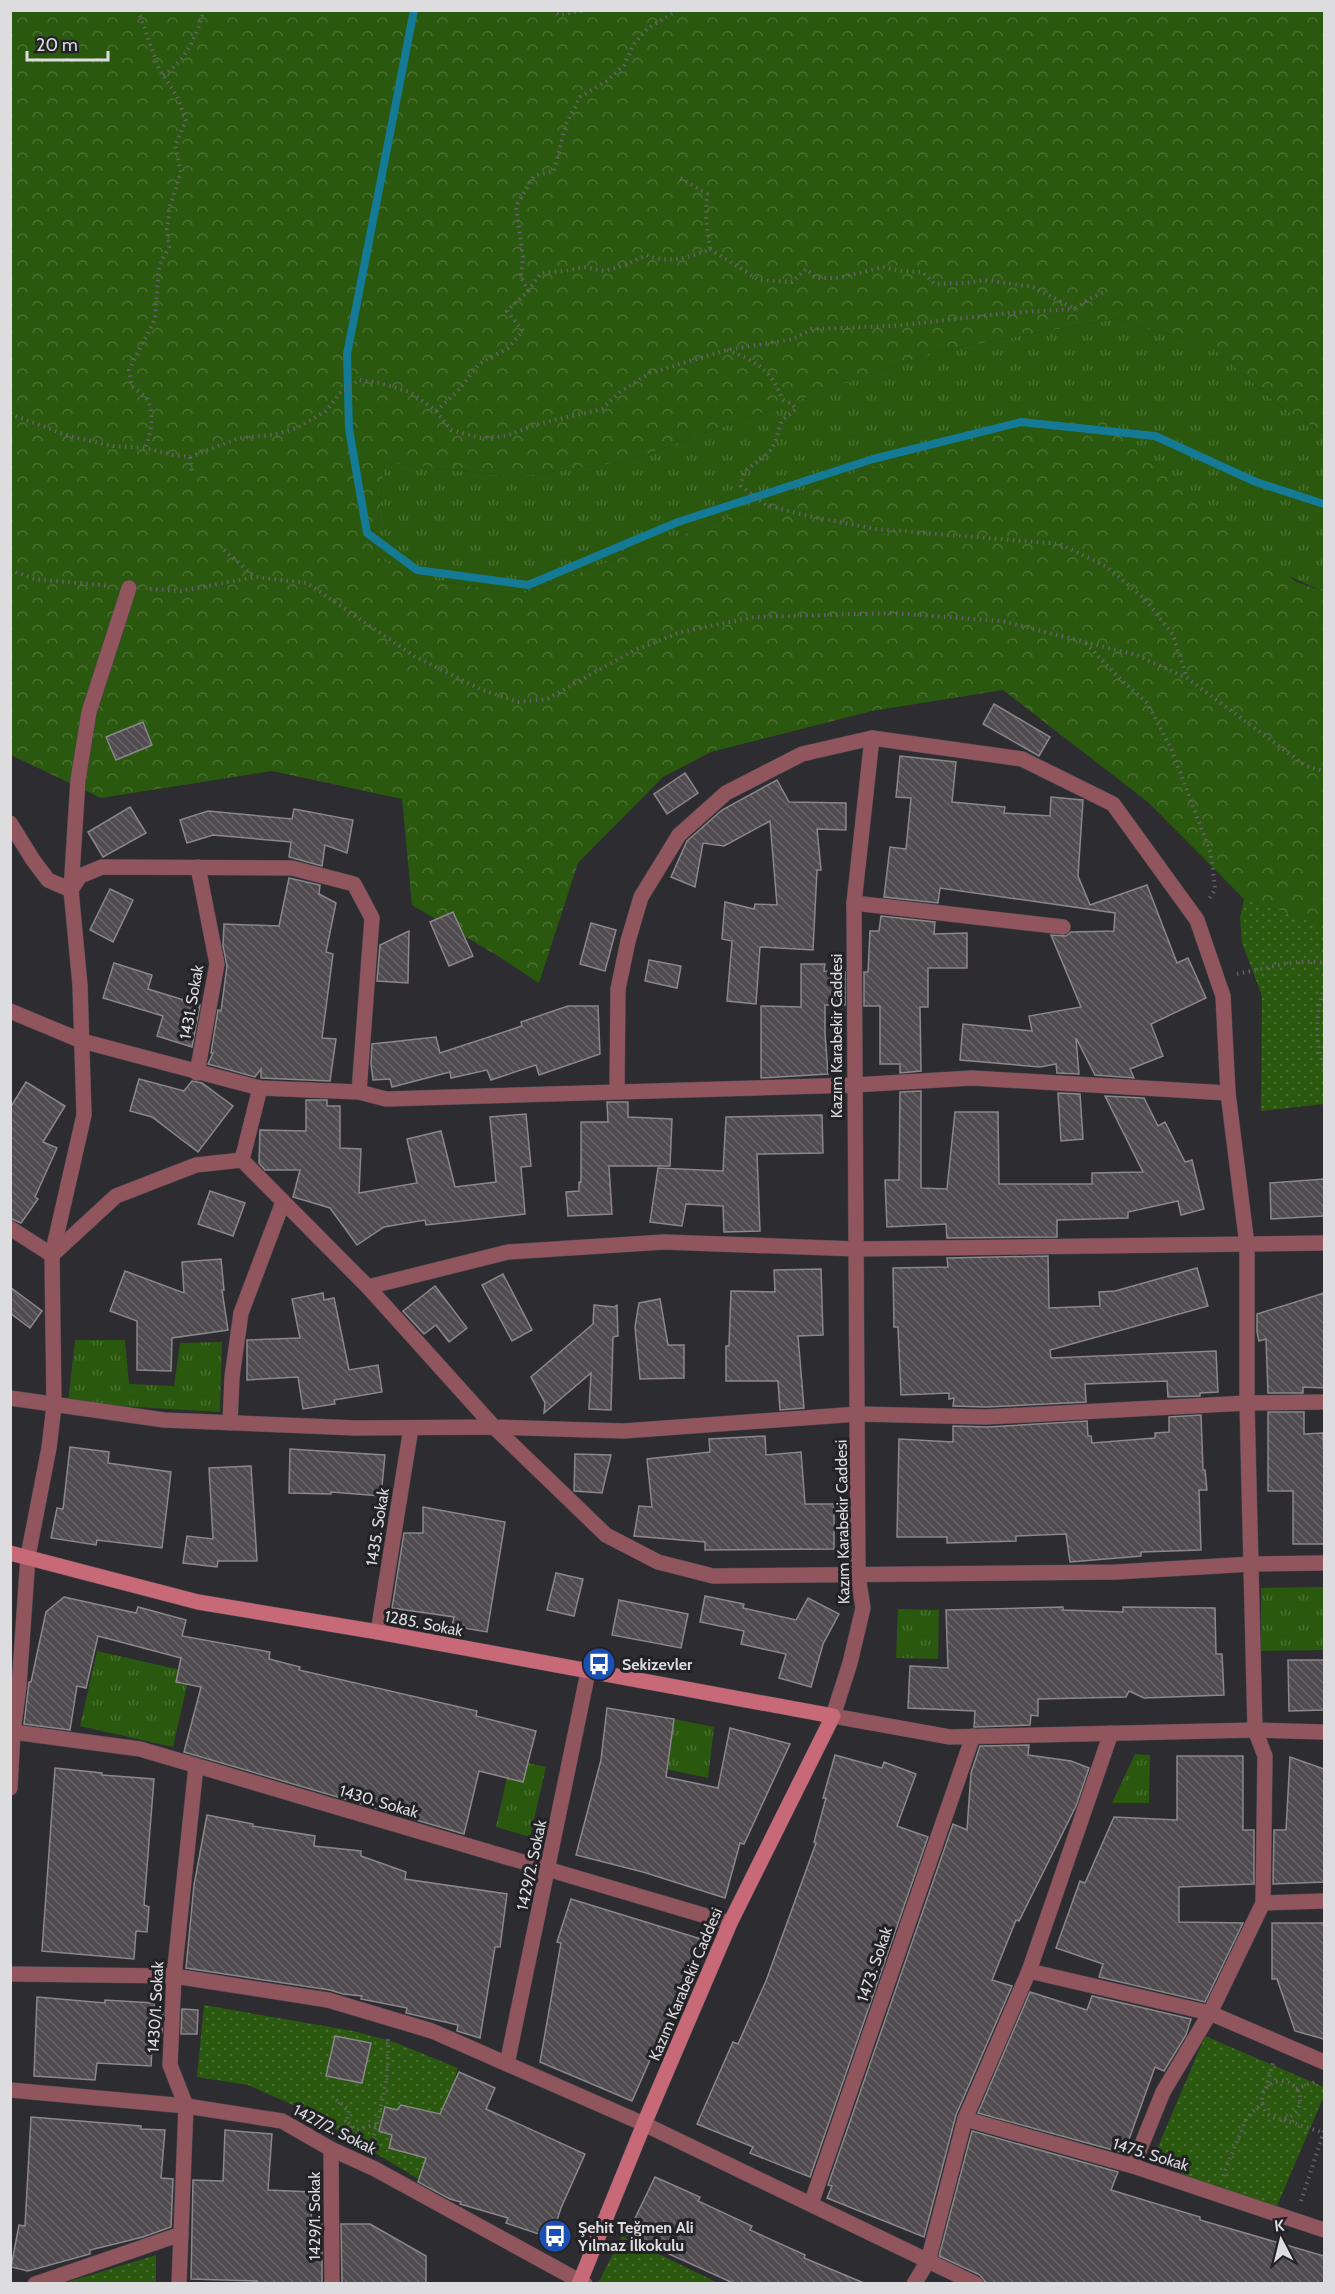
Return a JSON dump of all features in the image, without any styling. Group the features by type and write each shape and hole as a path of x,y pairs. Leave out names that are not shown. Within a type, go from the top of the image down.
{"street":[{"path":"10,1788 28,1556 49,1448 54,1406 52,1255 84,1114 80,985 71,890 78,780 89,712 129,588"},
{"path":"616,1090 618,989 628,941 641,897 679,835 726,793 802,754 872,738 1022,759 1113,804 1197,920 1223,996 1228,1093 1247,1245 1247,1403 1255,1730 1265,1755 1263,1903 1210,2013 1162,2092 1133,2166"},
{"name":"Kazım Karabekir Caddesi","path":"582,2282 644,2124 730,1923 833,1716 850,1663 863,1608 858,1575 854,903 872,738"},
{"path":"10,823 48,880 71,890"},
{"path":"71,890 80,876 102,867 292,868 354,884 372,918 359,1092"},
{"name":"1431. Sokak","path":"197,1073 217,964 198,867"},
{"path":"854,903 1063,927"},
{"path":"10,1011 82,1041 260,1088 359,1092 386,1099 616,1090 854,1085 972,1078 1228,1093"},
{"path":"242,1160 260,1088"},
{"path":"52,1255 116,1196 196,1166 242,1160"},
{"path":"242,1160 368,1287 494,1427 606,1535 658,1562 713,1576 1116,1572 1252,1564 1324,1563"},
{"path":"230,1423 232,1377 241,1312 283,1202"},
{"path":"10,1228 52,1255"},
{"path":"368,1287 508,1252 664,1242 857,1249 1324,1244"},
{"path":"10,1398 164,1420 356,1428 494,1427 624,1431 858,1414 986,1417 1247,1403 1324,1402"},
{"name":"1435. Sokak","path":"378,1632 411,1428"},
{"name":"1285. Sokak","path":"10,1553 198,1602 378,1632 833,1716"},
{"name":"1429/2. Sokak","path":"507,2064 588,1672"},
{"path":"833,1716 951,1737 1255,1730 1324,1732"},
{"name":"1430. Sokak","path":"13,1732 140,1749 730,1923"},
{"path":"914,2283 928,2261 965,2119 1029,1971 1111,1733"},
{"name":"1473. Sokak","path":"811,2204 973,1736"},
{"name":"1430/1. Sokak","path":"179,2283 186,2106 170,2065 174,1976 196,1766"},
{"path":"1263,1903 1324,1900"},
{"path":"1029,1971 1210,2013 1324,2062"},
{"path":"10,1974 174,1976 328,2000 432,2031 644,2124 976,2283"},
{"name":"1427/2. Sokak","path":"10,2090 186,2106 282,2121 582,2282"},
{"name":"1475. Sokak","path":"965,2119 1133,2166 1324,2230"},
{"name":"1429/1. Sokak","path":"331,2149 332,2283"},
{"path":"35,2283 181,2234"}],"path":[{"path":"138,10 159,69 177,96 186,121 175,145 181,172 170,206 167,229 169,247 159,266 155,319 129,370 132,386 147,399 149,408 150,435 146,448"},
{"path":"163,75 170,71 195,38 204,10"},
{"path":"552,10 559,15 588,10"},
{"path":"528,291 521,277 523,258 516,206 534,176 554,171 566,124 580,97 607,81 624,65 634,44 648,28 678,10"},
{"path":"679,177 707,194 706,219 710,249"},
{"path":"436,411 458,391 479,364 508,348 523,331 507,311 528,291 541,273 584,267 604,271 626,265 646,255 659,260 690,257 710,249"},
{"path":"710,249 759,280 792,282 806,269 816,278 838,278 883,267 900,271 922,272 935,284 984,280 1033,287 1075,309"},
{"path":"10,414 69,436 113,446 146,448 190,457 239,438 273,435 297,428 326,411 340,393 358,380 380,382 410,392 436,411 451,430 482,438 506,436 534,426 602,409 621,390 650,373 727,350 793,339 812,329 894,326 1008,313 1075,309 1104,292"},
{"path":"727,350 756,362 774,379 783,400 792,404 796,409 783,420 769,452 748,467 741,476 741,486 766,505 876,529 1060,544 1107,567 1145,599 1173,635 1187,678"},
{"path":"190,457 192,474"},
{"path":"224,550 255,577"},
{"path":"10,570 35,579 181,591 255,577 306,583 414,656 480,689 518,702 547,699 633,651 681,632 754,617 891,613 1002,621 1136,655 1187,678 1306,766 1324,771"},
{"path":"1085,642 1147,703 1171,747 1211,854 1215,889 1197,920"},
{"path":"1217,978 1287,964 1314,961 1324,963"},
{"path":"1324,987 1318,1006 1318,1044 1324,1066"},
{"path":"366,2165 383,2101 389,2058 387,2017"},
{"path":"1217,2194 1247,2117 1262,2103 1280,2044"},
{"path":"1296,2089 1324,2078"},
{"path":"1265,2088 1278,2081 1286,2082 1296,2089 1299,2104 1296,2112 1283,2120"},
{"path":"336,2100 349,2109 347,2121 356,2130 376,2124"},
{"path":"1262,2103 1269,2116 1324,2132 1295,2220"}],"green space":[{"path":"11,11 1324,11 1324,434 1276,403 1211,346 1114,319 933,352 627,461 513,477 385,462 374,555 411,577 522,594 724,519 971,432 1104,416 1295,581 1324,592 1324,925 1244,899 1149,803 1003,690 872,711 711,752 663,777 578,863 539,983 412,905 402,799 272,771 101,798 11,755"},
{"path":"1114,319 1211,346 1276,403 1324,434 1324,592 971,432 724,519 522,594 411,577 374,555 385,462 513,477 627,461 933,352"},
{"path":"1244,899 1324,925 1324,1104 1261,1111 1262,996 1242,943 1240,918"},
{"path":"75,1340 125,1340 129,1384 174,1386 180,1343 222,1342 220,1412 68,1403"},
{"path":"1324,1587 1324,1650 1261,1651 1261,1588"},
{"path":"898,1609 939,1610 938,1659 896,1658"},
{"path":"97,1651 190,1672 173,1747 80,1726"},
{"path":"674,1719 714,1727 708,1778 651,1766 669,1759"},
{"path":"1135,1754 1150,1755 1149,1803 1112,1803"},
{"path":"511,1759 546,1767 530,1837 496,1827"},
{"path":"204,2005 353,2031 394,2042 458,2068 425,2183 302,2109 248,2085 197,2077"},
{"path":"1205,2036 1324,2087 1324,2096 1274,2213 1152,2161"},
{"path":"622,2236 718,2283 598,2283"},
{"path":"156,2255 156,2283 64,2283"}],"building":[{"path":"994,704 1050,737 1039,756 983,724"},
{"path":"143,722 152,745 116,760 106,737"},
{"path":"900,756 956,762 952,802 1005,807 1004,813 1050,816 1051,797 1083,800 1078,876 1090,905 1147,885 1177,963 1188,958 1206,998 1151,1024 1163,1056 1130,1069 1134,1078 1095,1075 1076,1038 1079,1074 1057,1073 1056,1064 1040,1067 960,1060 963,1024 1032,1031 1029,1016 1081,1007 1051,935 1066,936 1071,932 1114,931 1115,913 940,888 938,903 884,897 890,847 906,849 911,798 896,797"},
{"path":"685,773 698,793 667,814 654,794"},
{"path":"777,780 789,802 846,803 846,830 817,829 821,870 817,870 813,950 760,947 756,1004 727,1001 732,941 722,939 725,902 754,909 755,904 777,905 770,821 724,846 703,843 695,887 671,877 687,841 722,810"},
{"path":"130,807 146,833 103,857 88,832"},
{"path":"294,809 353,820 347,853 325,845 322,866 289,857 291,842 213,835 187,843 180,820 208,811 292,819"},
{"path":"289,878 320,885 319,894 336,903 326,952 333,954 322,1038 336,1039 330,1081 261,1078 261,1069 255,1077 208,1064 213,1053 211,1053 218,1010 221,1011 227,966 223,946 224,924 279,926"},
{"path":"110,889 133,900 113,942 90,930"},
{"path":"453,912 473,956 449,966 430,922"},
{"path":"881,916 935,922 934,934 967,933 967,968 928,968 928,1007 920,1007 921,1071 900,1073 900,1064 880,1064 880,1006 864,1006 864,972 868,972 870,931 879,931"},
{"path":"591,923 616,930 605,971 580,964"},
{"path":"409,931 408,983 377,981 380,945"},
{"path":"649,960 681,966 677,988 645,981"},
{"path":"114,963 152,975 148,989 200,1005 192,1047 157,1036 163,1016 103,998"},
{"path":"801,964 825,964 824,971 845,972 845,1005 825,1005 828,1074 761,1078 761,1006 801,1007"},
{"path":"568,1006 598,1006 600,1054 539,1075 536,1065 491,1080 487,1070 451,1078 450,1072 392,1087 390,1079 373,1080 372,1044 436,1037 440,1053 522,1026 521,1022"},
{"path":"139,1079 184,1091 192,1081 202,1083 233,1106 198,1152 152,1117 130,1111"},
{"path":"26,1082 65,1106 43,1142 57,1148 35,1197 38,1199 21,1223 10,1218 10,1108"},
{"path":"921,1091 921,1188 947,1189 955,1112 998,1112 999,1184 1092,1184 1092,1173 1143,1172 1105,1096 1144,1098 1158,1126 1165,1122 1185,1162 1192,1160 1204,1209 1181,1215 1178,1201 1128,1212 1128,1218 1057,1220 1057,1237 947,1238 946,1224 887,1227 885,1180 899,1180 900,1092"},
{"path":"1058,1093 1080,1094 1083,1139 1061,1141"},
{"path":"306,1100 327,1100 327,1106 340,1106 340,1148 361,1149 359,1193 417,1183 407,1139 441,1131 455,1187 496,1182 490,1117 526,1114 531,1166 521,1167 525,1214 426,1225 425,1220 384,1227 357,1245 330,1208 293,1197 300,1170 265,1170 259,1163 260,1130 306,1131"},
{"path":"607,1102 628,1102 628,1117 672,1119 670,1166 609,1166 612,1214 568,1216 566,1192 579,1191 579,1182 581,1182 581,1122 608,1122"},
{"path":"822,1115 823,1153 757,1154 760,1231 724,1232 723,1206 686,1204 682,1226 650,1222 658,1168 723,1171 726,1117"},
{"path":"1324,1179 1324,1216 1271,1219 1270,1183"},
{"path":"210,1191 245,1203 233,1236 198,1224"},
{"path":"1048,1256 1049,1308 1100,1306 1099,1292 1115,1291 1197,1268 1208,1306 1050,1350 1051,1358 1216,1351 1218,1392 1200,1393 1200,1396 1168,1397 1167,1381 1085,1384 1086,1402 986,1407 953,1406 954,1398 949,1399 949,1393 901,1395 898,1327 894,1327 893,1268 948,1267 947,1258"},
{"path":"221,1259 224,1290 222,1290 228,1330 172,1338 171,1371 137,1370 137,1321 110,1311 125,1271 184,1293 182,1262"},
{"path":"821,1269 823,1335 798,1336 804,1408 780,1410 778,1381 726,1381 726,1346 729,1346 731,1291 775,1292 774,1270"},
{"path":"503,1274 532,1330 512,1341 482,1285"},
{"path":"435,1286 467,1328 449,1342 436,1325 424,1334 403,1311"},
{"path":"10,1287 42,1311 30,1328 10,1313"},
{"path":"323,1293 324,1300 334,1298 349,1370 378,1365 382,1392 334,1400 335,1404 303,1409 298,1377 247,1380 247,1340 300,1338 292,1299"},
{"path":"1324,1293 1324,1388 1303,1387 1303,1393 1268,1393 1266,1339 1259,1341 1257,1314"},
{"path":"660,1299 668,1345 684,1345 684,1378 640,1379 635,1327 639,1303"},
{"path":"594,1305 614,1307 617,1305 618,1336 613,1337 611,1410 589,1409 591,1373 544,1413 545,1403 531,1377 593,1324"},
{"path":"1268,1412 1304,1412 1304,1434 1323,1433 1324,1544 1293,1544 1293,1491 1268,1491"},
{"path":"1201,1415 1203,1470 1205,1470 1207,1490 1199,1490 1201,1550 1141,1552 1141,1556 1070,1562 1066,1534 1016,1536 1016,1541 947,1543 947,1537 897,1537 899,1439 953,1442 953,1426 987,1427 1087,1421 1088,1436 1091,1436 1092,1443 1155,1438 1155,1433 1169,1432 1169,1417"},
{"path":"765,1436 766,1455 801,1452 805,1504 834,1504 834,1549 705,1550 705,1542 634,1536 639,1506 652,1507 647,1459 710,1452 709,1439"},
{"path":"70,1447 109,1452 108,1463 171,1472 162,1548 97,1540 96,1545 51,1538 57,1508 63,1509"},
{"path":"290,1449 385,1455 381,1496 331,1492 331,1494 289,1493"},
{"path":"575,1454 611,1455 602,1493 574,1491"},
{"path":"251,1466 257,1561 218,1561 217,1567 183,1563 187,1536 213,1539 209,1468"},
{"path":"423,1507 505,1522 487,1632 452,1626 454,1617 392,1608 404,1533 423,1533"},
{"path":"556,1573 583,1579 574,1616 547,1610"},
{"path":"705,1596 744,1604 743,1608 796,1620 808,1598 839,1614 823,1644 811,1687 779,1678 786,1654 741,1644 744,1631 700,1622"},
{"path":"64,1597 136,1613 138,1607 186,1620 182,1636 270,1652 269,1659 300,1667 299,1670 477,1711 476,1716 536,1731 523,1782 479,1771 464,1834 184,1752 201,1687 176,1682 181,1658 98,1636 86,1688 77,1686 70,1730 24,1724 29,1682 31,1682 46,1612"},
{"path":"619,1600 688,1614 681,1648 612,1635"},
{"path":"1063,1607 1063,1610 1123,1612 1123,1607 1215,1608 1216,1654 1222,1654 1224,1695 1144,1698 1129,1691 1126,1697 1038,1699 1038,1716 1031,1715 1030,1725 974,1727 975,1711 908,1708 910,1666 948,1668 946,1610"},
{"path":"1288,1660 1324,1660 1324,1710 1289,1711"},
{"path":"607,1708 674,1719 666,1777 718,1788 730,1728 790,1744 744,1844 740,1843 725,1898 643,1872 576,1855 601,1760"},
{"path":"1029,1745 1028,1755 1071,1761 1089,1768 1076,1806 1019,1921 1016,1920 992,1980 1012,1986 956,2115 924,2237 827,2198 832,2186 828,2185 953,1824 967,1830 971,1773 980,1746"},
{"path":"835,1755 882,1768 884,1762 916,1774 897,1826 928,1837 810,2177 750,2153 753,2147 697,2124 733,2042 738,2044 766,1981 816,1843 814,1842 826,1798 823,1798"},
{"path":"1177,1756 1243,1756 1243,1830 1254,1830 1254,1884 1179,1887 1179,1922 1243,1923 1205,2002 1099,1977 1103,1964 1056,1948 1080,1881 1085,1883 1114,1817 1177,1820"},
{"path":"1290,1757 1324,1769 1324,1882 1273,1884 1274,1830 1286,1830"},
{"path":"55,1768 154,1779 144,1905 149,1907 147,1932 136,1931 134,1959 42,1951"},
{"path":"207,1815 253,1824 253,1826 315,1836 314,1846 361,1851 361,1856 406,1872 405,1879 507,1894 500,1947 495,1947 480,2038 457,2031 458,2025 406,2013 407,2008 361,1999 362,1996 186,1968 194,1885"},
{"path":"571,1899 701,1939 684,1990 632,2101 540,2062 561,1943 557,1942"},
{"path":"1272,1923 1324,1923 1324,2039 1295,2031 1277,1979 1272,1979"},
{"path":"1030,1992 1087,2010 1092,1996 1191,2019 1186,2035 1164,2071 1155,2067 1124,2153 978,2113"},
{"path":"37,1997 105,2003 105,2000 154,2003 154,2008 163,2008 162,2033 153,2032 151,2066 97,2063 95,2080 34,2076"},
{"path":"182,2009 198,2010 197,2034 181,2034"},
{"path":"335,2036 371,2043 362,2083 326,2076"},
{"path":"459,2072 495,2088 486,2109 585,2154 561,2208 551,2238 506,2223 508,2218 460,2204 461,2202 450,2199 418,2182 426,2158 389,2148 392,2135 379,2131 385,2107 397,2110 401,2105 440,2114"},
{"path":"31,2117 165,2130 161,2178 173,2179 171,2227 143,2237 90,2250 90,2254 28,2271 11,2267 19,2225 25,2226"},
{"path":"225,2130 272,2134 268,2190 312,2192 311,2224 322,2224 322,2283 257,2283 257,2281 191,2279 193,2180 223,2181"},
{"path":"972,2131 1118,2172 1111,2190 1200,2217 1200,2220 1324,2256 1324,2283 986,2283 980,2275 939,2256"},
{"path":"655,2177 700,2197 698,2201 752,2226 750,2230 805,2255 804,2258 864,2283 733,2283 627,2235"},
{"path":"341,2224 370,2224 426,2256 426,2283 342,2283"}],"waterway":[{"path":"414,10 347,354 349,429 367,533 417,570 528,585 678,522 873,459 1021,422 1155,436 1256,482 1324,504"}],"place":[{"name":"Sekizevler","path":"599,1664"},
{"name":"Şehit Teğmen Ali Yılmaz İlkokulu","path":"555,2236"}]}
